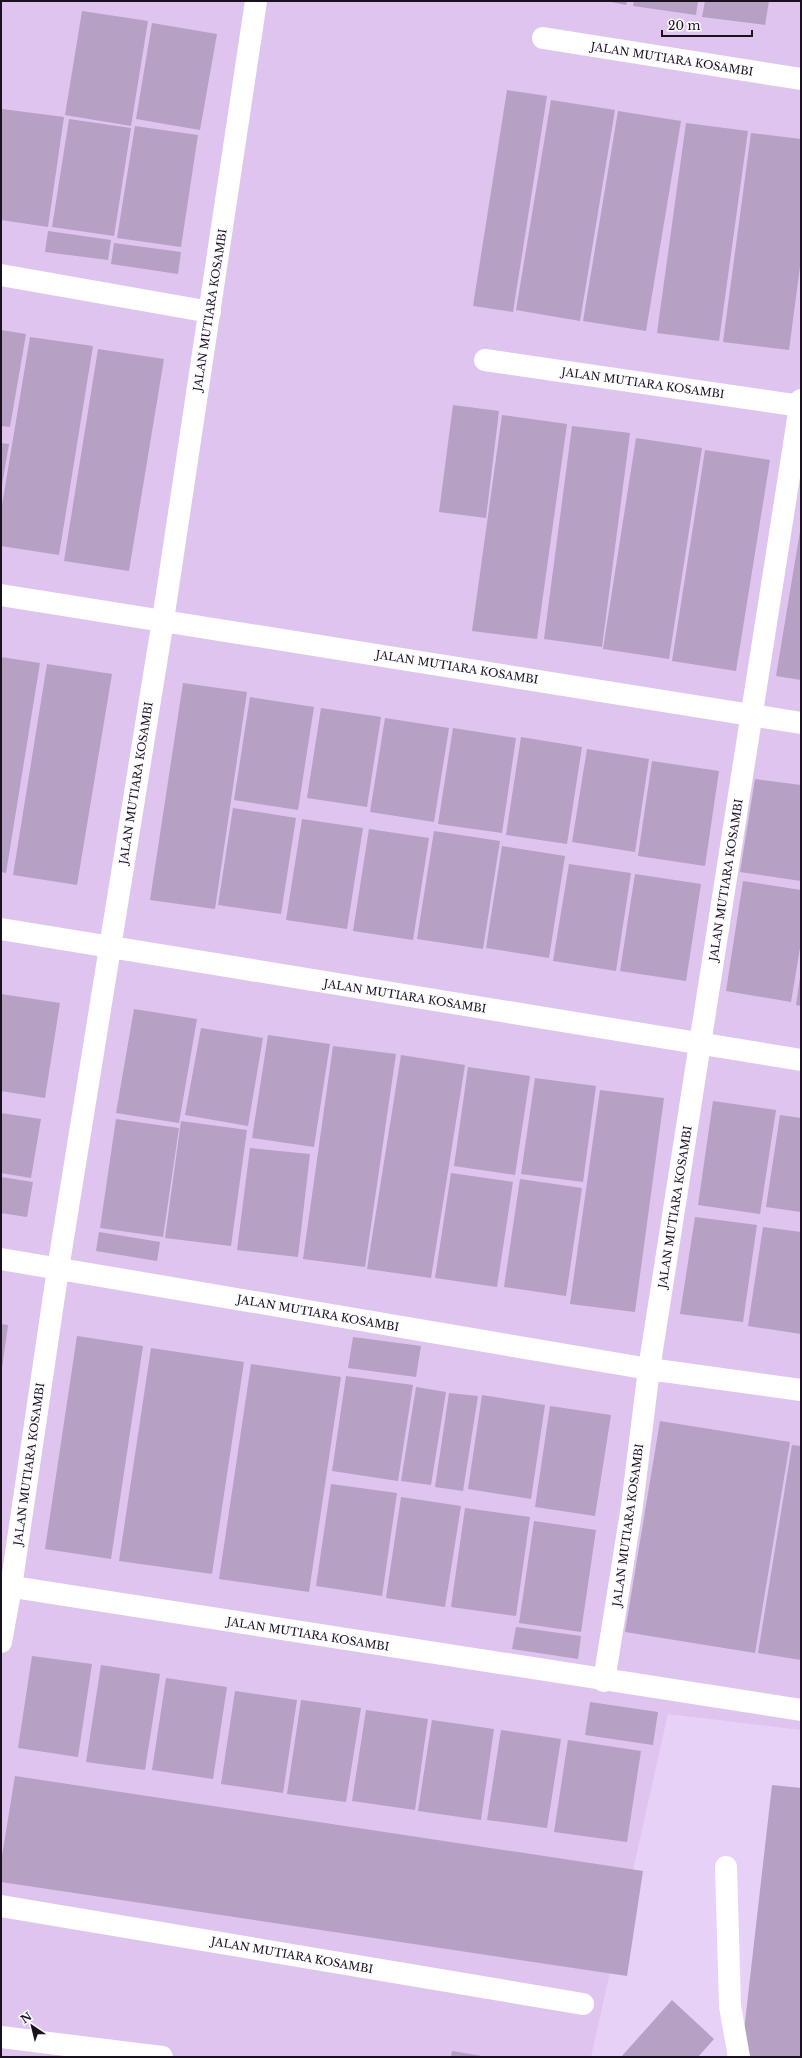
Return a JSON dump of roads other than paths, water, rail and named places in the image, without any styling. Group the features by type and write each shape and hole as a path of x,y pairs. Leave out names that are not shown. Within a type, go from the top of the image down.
{"lane":[{"name":"JALAN MUTIARA KOSAMBI","path":"1,1642 6,1586 163,620 256,1"},
{"name":"JALAN MUTIARA KOSAMBI","path":"543,38 801,79"},
{"path":"1,275 210,312"},
{"name":"JALAN MUTIARA KOSAMBI","path":"485,360 801,404 649,1369 632,1506 604,1681"},
{"name":"JALAN MUTIARA KOSAMBI","path":"1,595 801,723"},
{"name":"JALAN MUTIARA KOSAMBI","path":"1,929 701,1045 801,1060"},
{"name":"JALAN MUTIARA KOSAMBI","path":"1,1259 649,1369 801,1390"},
{"name":"JALAN MUTIARA KOSAMBI","path":"6,1586 604,1681 801,1710"},
{"path":"726,1866 730,2006 738,2057"},
{"name":"JALAN MUTIARA KOSAMBI","path":"1,1906 583,2004"},
{"path":"1,2037 162,2057"}]}
